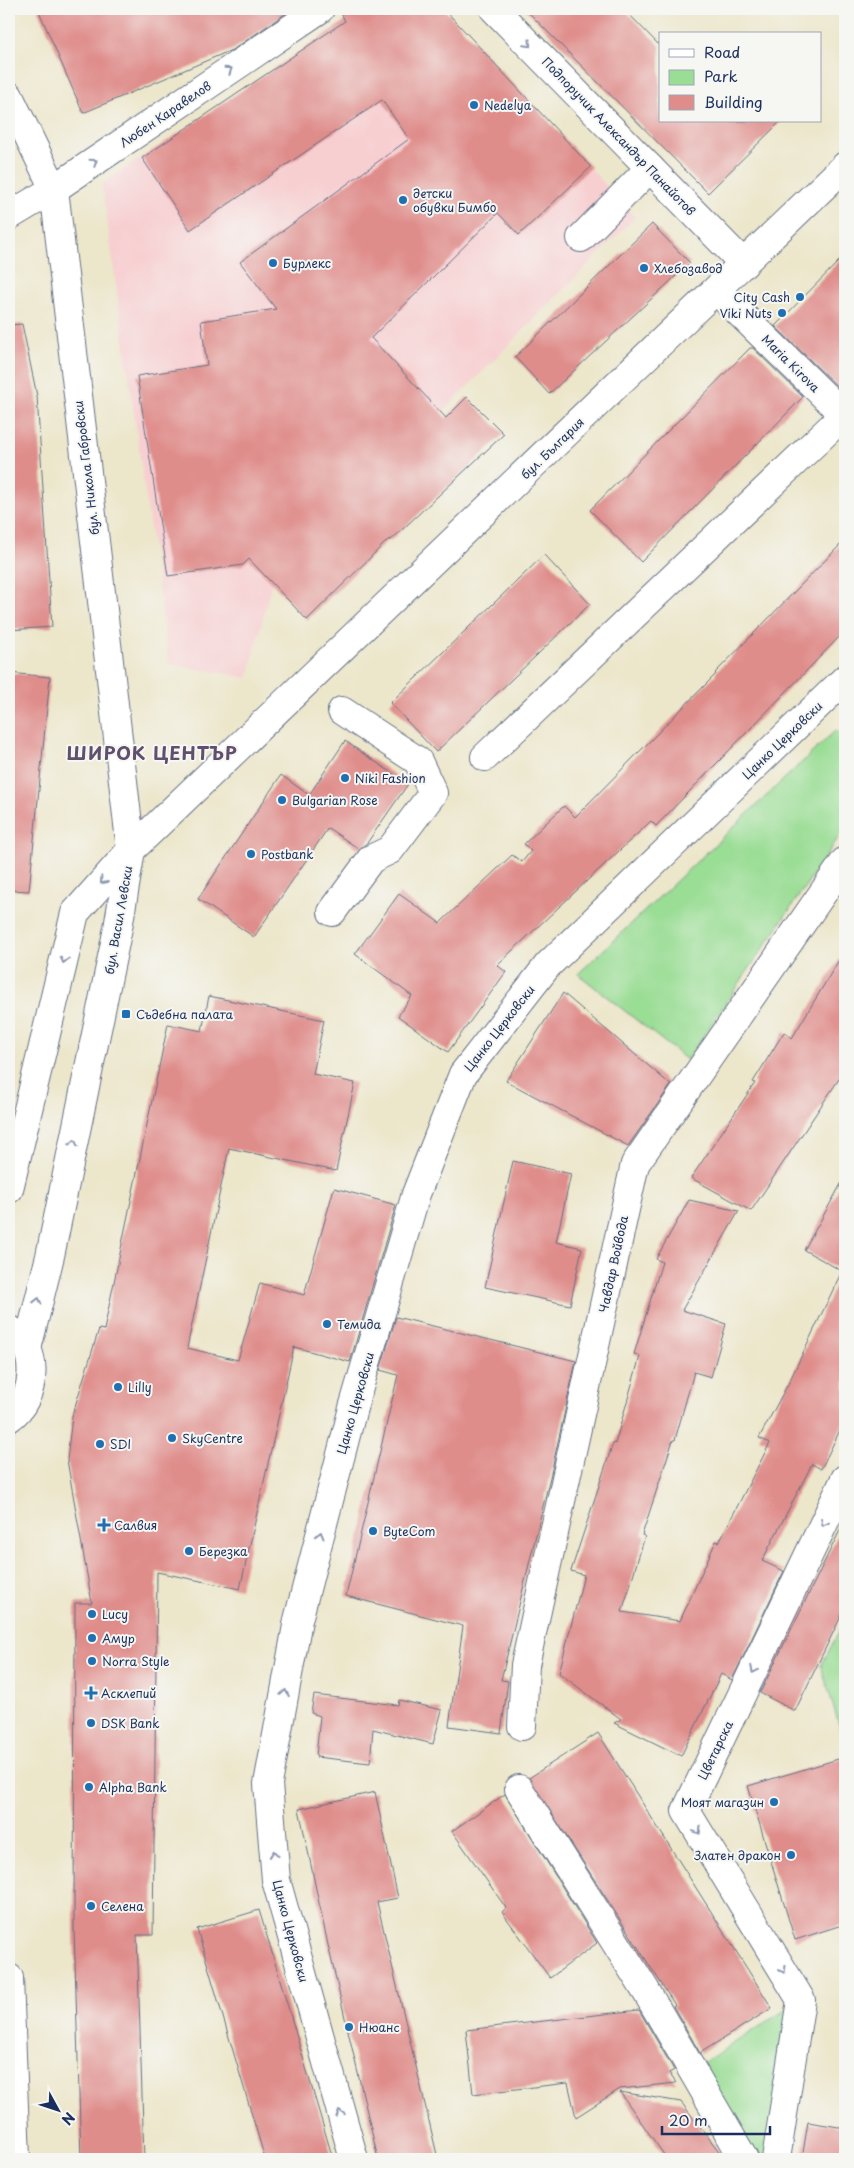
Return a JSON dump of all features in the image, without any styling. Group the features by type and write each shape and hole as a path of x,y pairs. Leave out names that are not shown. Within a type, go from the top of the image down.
{"street":[{"name":"Любен Каравелов","path":"9,216 54,189 320,9"},
{"name":"Подпоручик Александър Панайотов","path":"494,9 744,264"},
{"name":"бул. Никола Габровски","path":"9,96 54,189 131,850"},
{"name":"бул. България","path":"131,850 845,166"},
{"path":"581,238 650,168"},
{"name":"Maria Kirova","path":"485,757 844,415 716,290"},
{"name":"Цанко Церковски","path":"354,2159 276,1880 268,1784 298,1620 353,1408 416,1194 463,1074 548,965 845,680"},
{"path":"332,912 370,859 390,850 433,793 418,761 342,712"},
{"name":"бул. Васил Левски","path":"9,1189 75,913 131,850"},
{"name":"бул. Васил Левски","path":"18,1339 50,1256 114,947 131,850"},
{"name":"Чавдар Войвода","path":"522,1726 525,1665 635,1164 845,861"},
{"path":"9,1418 17,1413 30,1392 32,1370 18,1339"},
{"name":"Цветарска","path":"776,2159 801,2000 686,1811 845,1479"},
{"path":"519,1789 646,1991 744,2159"},
{"path":"9,1978 16,2159"}],"shaded area":[{"path":"363,9 444,9 635,217 271,586 248,678 169,664 102,184"}],"green space":[{"path":"836,730 845,738 845,828 687,1060 578,974"},
{"path":"845,1620 845,1744 821,1666"},
{"path":"801,2000 776,2159 744,2159 692,2070"}],"building":[{"path":"38,9 292,9 234,49 83,113"},
{"path":"339,9 444,9 591,167 519,235 498,213 371,338 446,418 467,397 504,434 390,541 389,539 307,620 249,559 243,565 168,576 137,376 207,365 201,321 276,309 240,262 409,139 382,100 190,230 142,158 345,21"},
{"path":"525,9 624,9 659,45 659,122 780,122 708,193"},
{"path":"652,224 690,263 549,394 515,357"},
{"path":"845,255 845,394 775,326"},
{"path":"22,324 37,396 52,627 9,630 9,325"},
{"path":"750,348 753,348 803,397 641,562 590,510"},
{"path":"845,540 845,631 656,826 651,821 497,965 506,972 448,1052 398,1016 412,996 355,954 399,894 440,923 512,855 522,862 531,851 524,844 564,806 575,817"},
{"path":"544,555 590,604 436,752 390,703"},
{"path":"9,673 50,677 29,891 9,890"},
{"path":"345,741 408,784 367,843 359,849 328,828 254,937 198,899 281,775 309,795"},
{"path":"845,950 845,1070 751,1211 691,1178 755,1083 753,1082 784,1032 792,1038"},
{"path":"563,993 671,1085 628,1146 506,1081"},
{"path":"209,996 324,1020 313,1074 355,1083 336,1171 229,1148 187,1348 238,1360 260,1283 304,1295 334,1188 396,1205 350,1362 294,1347 240,1589 157,1572 153,1935 137,1935 144,2159 81,2159 74,1928 75,1603 92,1603 67,1460 72,1416 99,1329 104,1330 168,1024 202,1031"},
{"path":"513,1161 571,1174 556,1242 582,1248 570,1305 485,1287"},
{"path":"845,1177 845,1420 821,1469 812,1464 762,1561 784,1571 732,1680 721,1674 681,1756 614,1723 621,1719 559,1673 584,1575 571,1571 613,1443 615,1444 640,1356 634,1354 662,1262 656,1259 689,1200 739,1211 682,1310 726,1324 711,1377 694,1372 675,1440 673,1440 642,1535 645,1536 622,1612 680,1621 716,1541 719,1542 770,1443 759,1438 790,1380 842,1271 804,1250"},
{"path":"396,1317 576,1361 501,1680 508,1681 501,1733 449,1726 463,1626 346,1596 398,1375 380,1370"},
{"path":"845,1520 845,1608 795,1711 760,1693"},
{"path":"314,1695 398,1705 399,1700 442,1710 433,1744 373,1729 370,1763 316,1757 320,1716 311,1713"},
{"path":"598,1733 772,2008 700,2053 673,2006 675,2005 529,1778"},
{"path":"845,1757 845,1924 795,1940 748,1786"},
{"path":"375,1792 398,1898 377,1902 438,2159 378,2159 328,1945 299,1809"},
{"path":"505,1794 597,1943 550,1978 502,1912 506,1908 452,1831"},
{"path":"259,1910 333,2159 265,2159 197,1929"},
{"path":"639,2010 674,2070 669,2073 676,2083 620,2089 576,2117 568,2083 473,2094 466,2030"},
{"path":"620,2092 681,2102 725,2159 667,2159"},
{"path":"808,2122 845,2128 845,2159 802,2159"}],"place":[{"name":"Nedelya","path":"474,105"},
{"name":"детски обувки Бимбо","path":"403,200"},
{"name":"Бурлекс","path":"273,263"},
{"name":"Хлебозавод","path":"644,268"},
{"name":"City Cash","path":"800,297"},
{"name":"Viki Nuts","path":"782,313"},
{"name":"Niki Fashion","path":"345,778"},
{"name":"Bulgarian Rose","path":"282,800"},
{"name":"Postbank","path":"251,854"},
{"name":"Съдебна палата","path":"126,1014"},
{"name":"Темида","path":"327,1324"},
{"name":"Lilly","path":"118,1387"},
{"name":"SkyCentre","path":"172,1438"},
{"name":"SDI","path":"100,1444"},
{"name":"Салвия","path":"104,1525"},
{"name":"ByteCom","path":"373,1531"},
{"name":"Березка","path":"189,1551"},
{"name":"Lucy","path":"92,1614"},
{"name":"Амур","path":"92,1638"},
{"name":"Norra Style","path":"92,1661"},
{"name":"Асклепий","path":"91,1693"},
{"name":"DSK Bank","path":"91,1723"},
{"name":"Alpha Bank","path":"89,1787"},
{"name":"Моят магазин","path":"774,1802"},
{"name":"Златен дракон","path":"791,1855"},
{"name":"Селена","path":"91,1906"},
{"name":"Нюанс","path":"349,2027"}],"district":[{"name":"ШИРОК ЦЕНТЪР","path":"152,752"}]}
